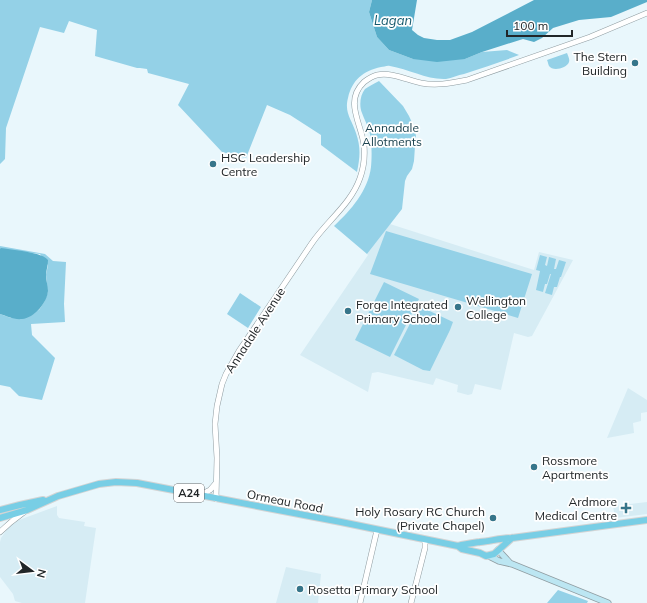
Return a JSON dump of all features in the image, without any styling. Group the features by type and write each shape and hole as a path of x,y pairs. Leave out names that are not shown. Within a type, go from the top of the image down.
{"main road":[{"name":"Ormeau Road","path":"54,498 108,482 137,483 458,546 462,549 489,556"},
{"name":"A24","path":"0,519 40,505 54,498"},
{"name":"A24","path":"2,509 54,498"},
{"path":"2,509 11,511 40,505"},
{"name":"Ormeau Road","path":"458,546 503,538 647,520"},
{"path":"489,556 494,554 512,538"},
{"path":"491,540 497,546 498,550 512,564"},
{"path":"480,553 481,542"},
{"path":"489,556 608,603"}],"street":[{"name":"Annadale Avenue","path":"216,499 217,458 215,424 219,396 226,374 239,351 319,234 355,190 363,167 364,147 362,133 354,106 357,91 362,84 375,75 382,74 393,75 411,81 434,84 446,84 467,80 590,37 647,13"},
{"path":"200,495 210,490 216,483"},
{"path":"0,519 2,509"},
{"path":"0,532 26,510"},
{"path":"360,603 377,530"},
{"path":"411,603 425,548 425,540"}],"shaded area":[{"name":"Wellington College","path":"390,224 534,270 539,252 573,260 532,336 528,337 514,333 501,390 475,384 472,394 468,395 457,392 458,385 436,378 433,385 378,372 372,373 368,392 300,355 368,255 367,254"},
{"path":"628,388 647,400 647,412 641,413 641,421 633,423 634,433 607,438"},
{"path":"647,502 647,514 615,518 613,506"},
{"path":"57,506 57,515 59,518 85,522 84,526 96,528 85,603 22,603 15,601 13,594 0,577 1,538 8,528 19,520"},
{"name":"Rosetta Primary School","path":"286,567 321,574 318,603 276,603"}],"green space":[{"path":"0,0 372,0 369,12 377,37 389,50 413,59 465,59 482,52 507,50 519,55 446,79 432,78 389,66 369,71 359,77 352,86 347,103 348,112 359,143 357,172 321,145 321,135 290,115 267,105 246,158 222,152 178,105 189,84 148,73 147,69 137,68 95,56 97,30 69,21 64,33 40,27 6,128 5,159 0,164"},
{"path":"567,53 569,61 566,66 554,69 549,66 547,60"},
{"name":"Annadale Allotments","path":"379,81 403,106 414,127 416,136 414,161 412,169 405,181 402,209 367,254 334,226 358,200 369,176 372,158 371,138 360,107 360,101 365,89"},
{"path":"386,231 532,274 518,318 370,274"},
{"path":"0,246 45,254 53,261 66,262 64,304 65,322 31,324 32,335 55,358 42,400 19,396 10,387 0,385 0,314 11,318 39,310 48,292 46,275 48,265 40,254 0,249"},
{"path":"540,255 547,257 545,265 547,266 549,257 556,259 554,269 556,269 559,260 566,262 557,287 554,287 552,295 545,293 551,274 547,284 545,284 543,292 536,290 540,271 536,270"},
{"path":"384,282 419,299 390,357 355,340"},
{"path":"240,293 261,307 248,328 227,314"},
{"path":"419,306 453,322 430,371 423,370 394,355"},
{"path":"558,590 588,601 587,603 547,603"}],"water":[{"name":"Lagan","path":"372,0 417,0 412,30 424,38 437,40 450,40 472,32 534,0 647,0 647,2 611,17 579,20 553,28 542,38 534,42 523,39 465,59 437,62 413,59 389,50 377,37 369,12"},
{"path":"1,248 33,253 45,257 48,260 46,276 48,289 47,296 39,309 27,318 16,319 0,314"}],"place":[{"name":"The Stern Building","path":"635,63"},
{"name":"HSC Leadership Centre","path":"213,164"},
{"name":"Wellington College","path":"458,307"},
{"name":"Forge Integrated Primary School","path":"348,311"},
{"name":"Rossmore Apartments","path":"534,467"},
{"name":"Ardmore Medical Centre","path":"626,508"},
{"name":"Holy Rosary RC Church (Private Chapel)","path":"493,518"},
{"name":"Rosetta Primary School","path":"300,589"}]}
